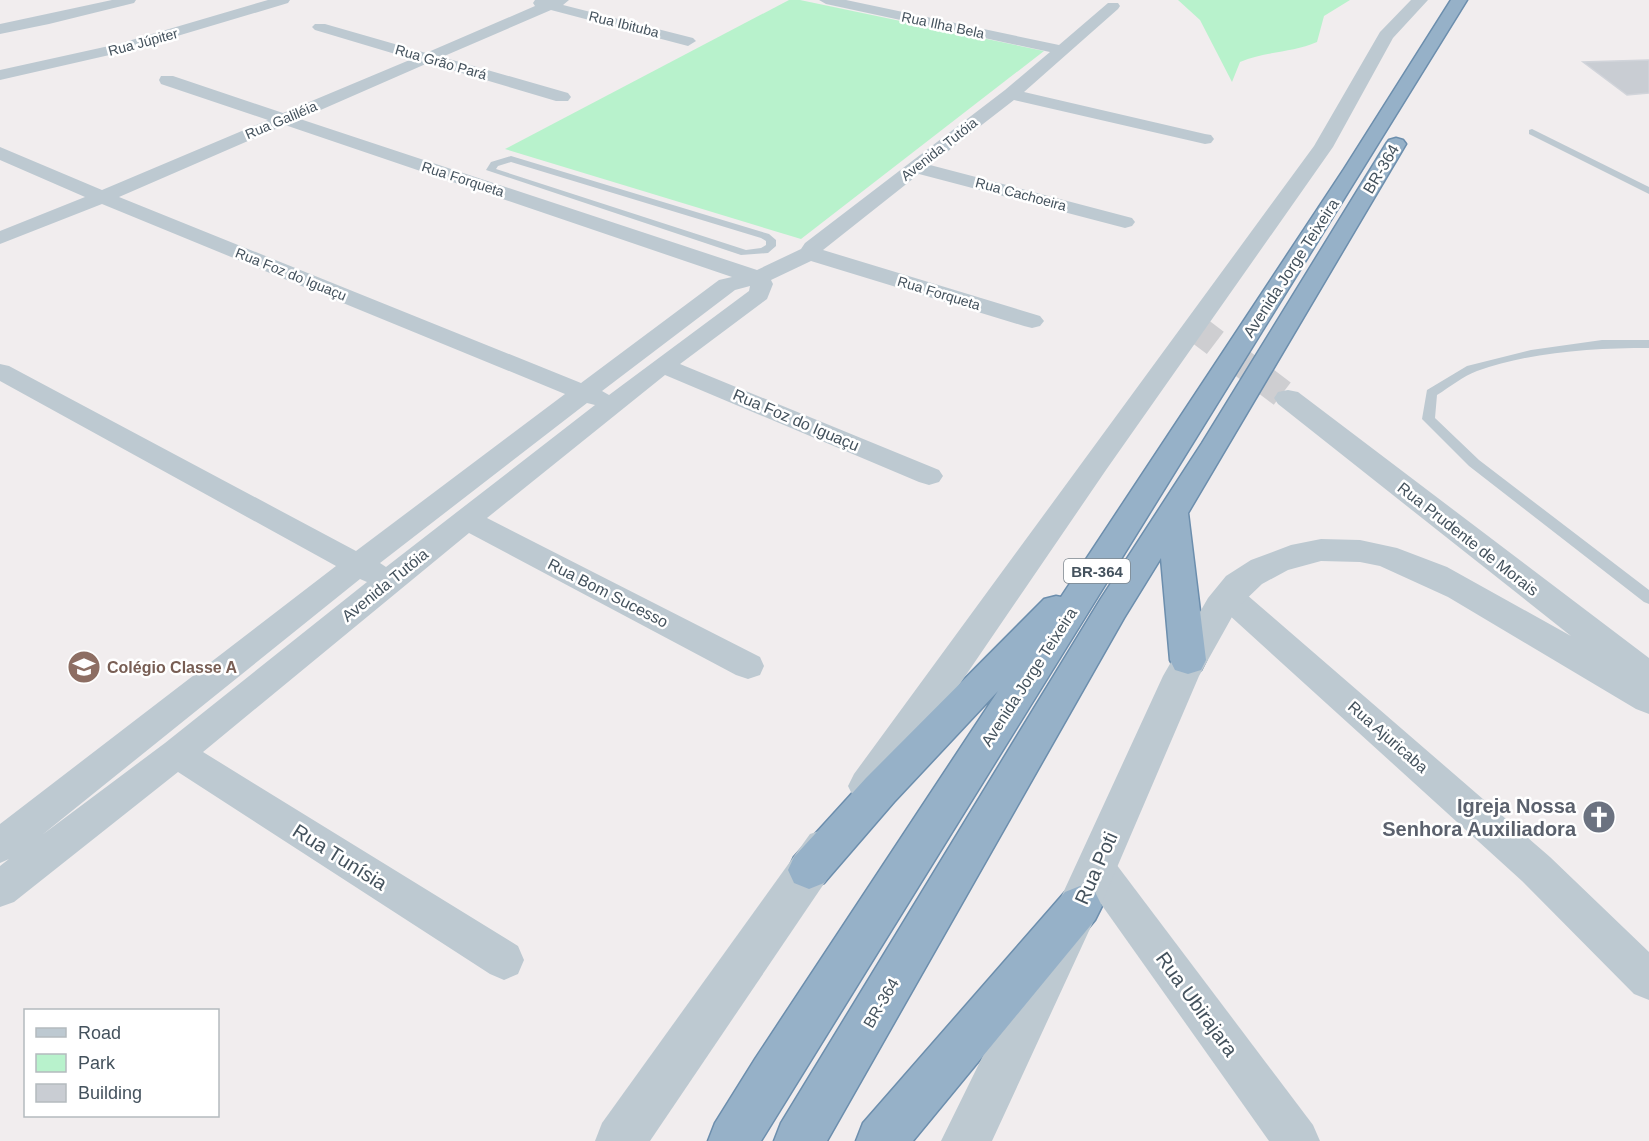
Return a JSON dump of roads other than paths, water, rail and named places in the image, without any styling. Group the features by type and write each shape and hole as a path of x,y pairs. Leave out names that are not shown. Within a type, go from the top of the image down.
{"highway":[{"name":"Avenida Jorge Teixeira","path":"733,1141 772,1076 1354,169 1459,0"},
{"name":"BR-364","path":"799,1141 1112,609 1173,514 1481,0"},
{"path":"1173,514 1188,660"},
{"path":"809,870 880,790 1108,555"},
{"path":"881,1141 1088,887"}],"street":[{"path":"0,29 49,21 129,0"},
{"name":"Rua Júpiter","path":"0,75 121,48 283,0"},
{"name":"Rua Ibituba","path":"524,0 555,3 688,40"},
{"name":"Rua Ilha Bela","path":"826,0 1061,50"},
{"path":"620,1141 1095,463 1323,147 1386,36 1420,0"},
{"name":"Rua Galiléia","path":"0,238 102,197 555,3"},
{"path":"907,16 926,5"},
{"name":"Avenida Tutóia","path":"0,846 359,565 727,285 744,279 758,278 794,258 812,253 812,247 1011,94 1113,6"},
{"name":"Rua Grão Pará","path":"320,27 562,97"},
{"name":"Rua Forqueta","path":"166,80 664,236 758,278"},
{"path":"1011,94 1205,139"},
{"name":"Rua Foz do Iguaçu","path":"0,153 102,197 612,404"},
{"name":"Rua Cachoeira","path":"916,167 1125,222"},
{"name":"Rua Forqueta","path":"812,253 1032,321"},
{"name":"Avenida Tutóia","path":"0,890 177,753 612,404 759,294 762,284 758,278"},
{"name":"Rua Foz do Iguaçu","path":"662,365 929,476"},
{"path":"0,371 388,582"},
{"name":"Rua Prudente de Morais","path":"1288,398 1649,679"},
{"name":"Rua Bom Sucesso","path":"467,520 748,666"},
{"name":"Rua Poti","path":"966,1141 1088,887 1188,660 1228,596 1244,580 1267,566 1289,557 1337,549 1371,553 1427,572 1469,593 1649,699"},
{"name":"Rua Ajuricaba","path":"1228,596 1536,868 1649,980"},
{"name":"Rua Tunísia","path":"177,753 504,960"},
{"name":"Rua Ubirajara","path":"1088,887 1297,1141"}],"lane":[{"path":"1532,132 1649,191"},
{"path":"517,160 687,212 765,236 771,240 771,246 764,251 745,253 683,233 664,236 493,172 490,168 499,161 517,160"},
{"path":"664,236 672,218 687,212"},
{"path":"704,240 722,234 727,224"},
{"path":"664,236 683,233"},
{"path":"1649,344 1602,344 1543,352 1472,369 1431,393 1428,419 1474,463 1649,598"}],"tunnel":[{"path":"1193,326 1288,398"}],"place":[{"name":"Colégio Classe A","path":"84,667"},
{"name":"Igreja Nossa Senhora Auxiliadora","path":"1599,817"}]}
